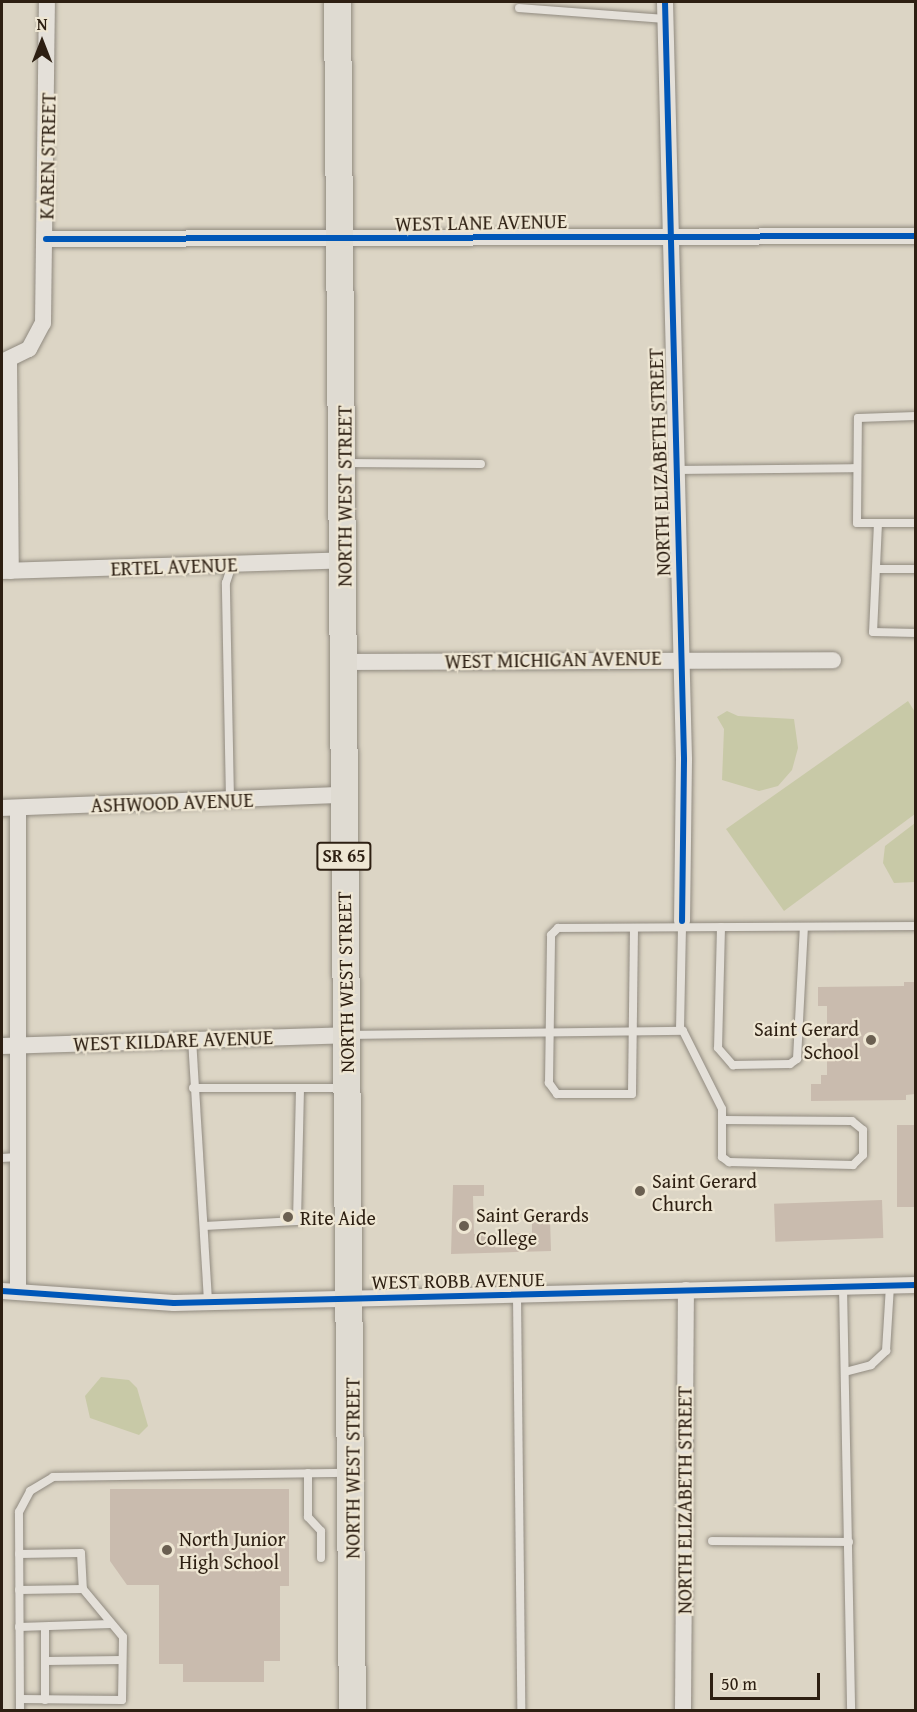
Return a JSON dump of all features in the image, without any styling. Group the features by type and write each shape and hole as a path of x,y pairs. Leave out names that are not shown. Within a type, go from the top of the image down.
{"main road":[{"name":"NORTH WEST STREET","path":"338,2 345,560 343,795 345,1035 351,1299 352,1710"}],"street":[{"name":"KAREN STREET","path":"46,239 47,2"},
{"name":"NORTH ELIZABETH STREET","path":"665,2 675,470 682,658 682,924"},
{"name":"WEST LANE AVENUE","path":"46,239 341,240 915,236"},
{"path":"6,571 5,362 29,349 43,322 46,239"},
{"name":"ERTEL AVENUE","path":"6,571 345,560"},
{"name":"WEST MICHIGAN AVENUE","path":"345,662 682,658 833,660"},
{"name":"ASHWOOD AVENUE","path":"10,808 343,795"},
{"path":"10,808 10,1291"},
{"name":"WEST KILDARE AVENUE","path":"9,1045 345,1035"},
{"name":"WEST ROBB AVENUE","path":"10,1291 208,1303 915,1285"},
{"name":"NORTH ELIZABETH STREET","path":"683,1710 686,1290"}],"lane":[{"path":"519,8 665,19"},
{"path":"915,416 858,418 857,523 915,523"},
{"path":"344,463 481,464"},
{"path":"675,470 857,468"},
{"path":"878,523 878,569 873,632 915,633"},
{"path":"230,800 226,583 232,564"},
{"path":"878,569 915,569"},
{"path":"682,924 680,1030 722,1109 722,1120 722,1157 741,1165 853,1165 863,1155 863,1130 852,1121 722,1120"},
{"path":"634,927 632,1094 557,1094 549,1083 551,935 558,928 682,924 720,927 915,926"},
{"path":"720,927 718,1048 733,1065 790,1064 797,1059 804,927"},
{"path":"345,1035 680,1030"},
{"path":"192,1039 193,1089 203,1152 208,1303"},
{"path":"193,1089 347,1088"},
{"path":"204,1226 297,1221 300,1089"},
{"path":"845,1372 871,1365 886,1351 890,1286"},
{"path":"843,1287 851,1710"},
{"path":"517,1295 521,1710"},
{"path":"308,1473 308,1517 321,1531 321,1558"},
{"path":"21,1710 19,1512 30,1491 53,1477 120,1474 352,1473"},
{"path":"712,1541 849,1542"},
{"path":"19,1554 81,1553 83,1589 123,1637 122,1700 20,1699"},
{"path":"19,1590 83,1589"},
{"path":"19,1627 111,1624"},
{"path":"45,1627 45,1700"},
{"path":"46,1661 122,1660"}],"green space":[{"path":"908,701 915,712 915,814 784,911 726,829"},
{"path":"727,711 738,716 794,719 798,748 792,770 778,786 759,791 722,780 724,729 717,717"},
{"path":"915,823 915,882 894,883 883,863 885,846"},
{"path":"101,1377 129,1380 137,1388 148,1426 139,1435 90,1418 85,1396"}],"building":[{"name":"Saint Gerard School","path":"904,982 915,982 915,1094 906,1095 906,1100 811,1101 811,1084 821,1084 821,1075 827,1075 827,1006 818,1006 818,987 904,986"},
{"path":"897,1125 915,1125 915,1207 897,1207"},
{"name":"Saint Gerards College","path":"453,1185 484,1185 484,1196 473,1196 474,1234 532,1233 532,1219 550,1219 551,1251 451,1254"},
{"path":"882,1200 883,1238 775,1242 774,1204"},
{"path":"110,1489 289,1489 289,1586 280,1586 280,1661 264,1661 264,1682 183,1682 183,1664 159,1664 159,1585 127,1585 110,1561"}],"cycle path":[{"path":"665,2 684,760 682,921"},
{"path":"46,239 916,236"},
{"path":"2,1291 174,1303 916,1285"}],"place":[{"name":"Saint Gerard School","path":"871,1040"},
{"name":"Saint Gerard Church","path":"640,1191"},
{"name":"Rite Aide","path":"288,1217"},
{"name":"Saint Gerards College","path":"464,1226"},
{"name":"North Junior High School","path":"167,1550"}]}
